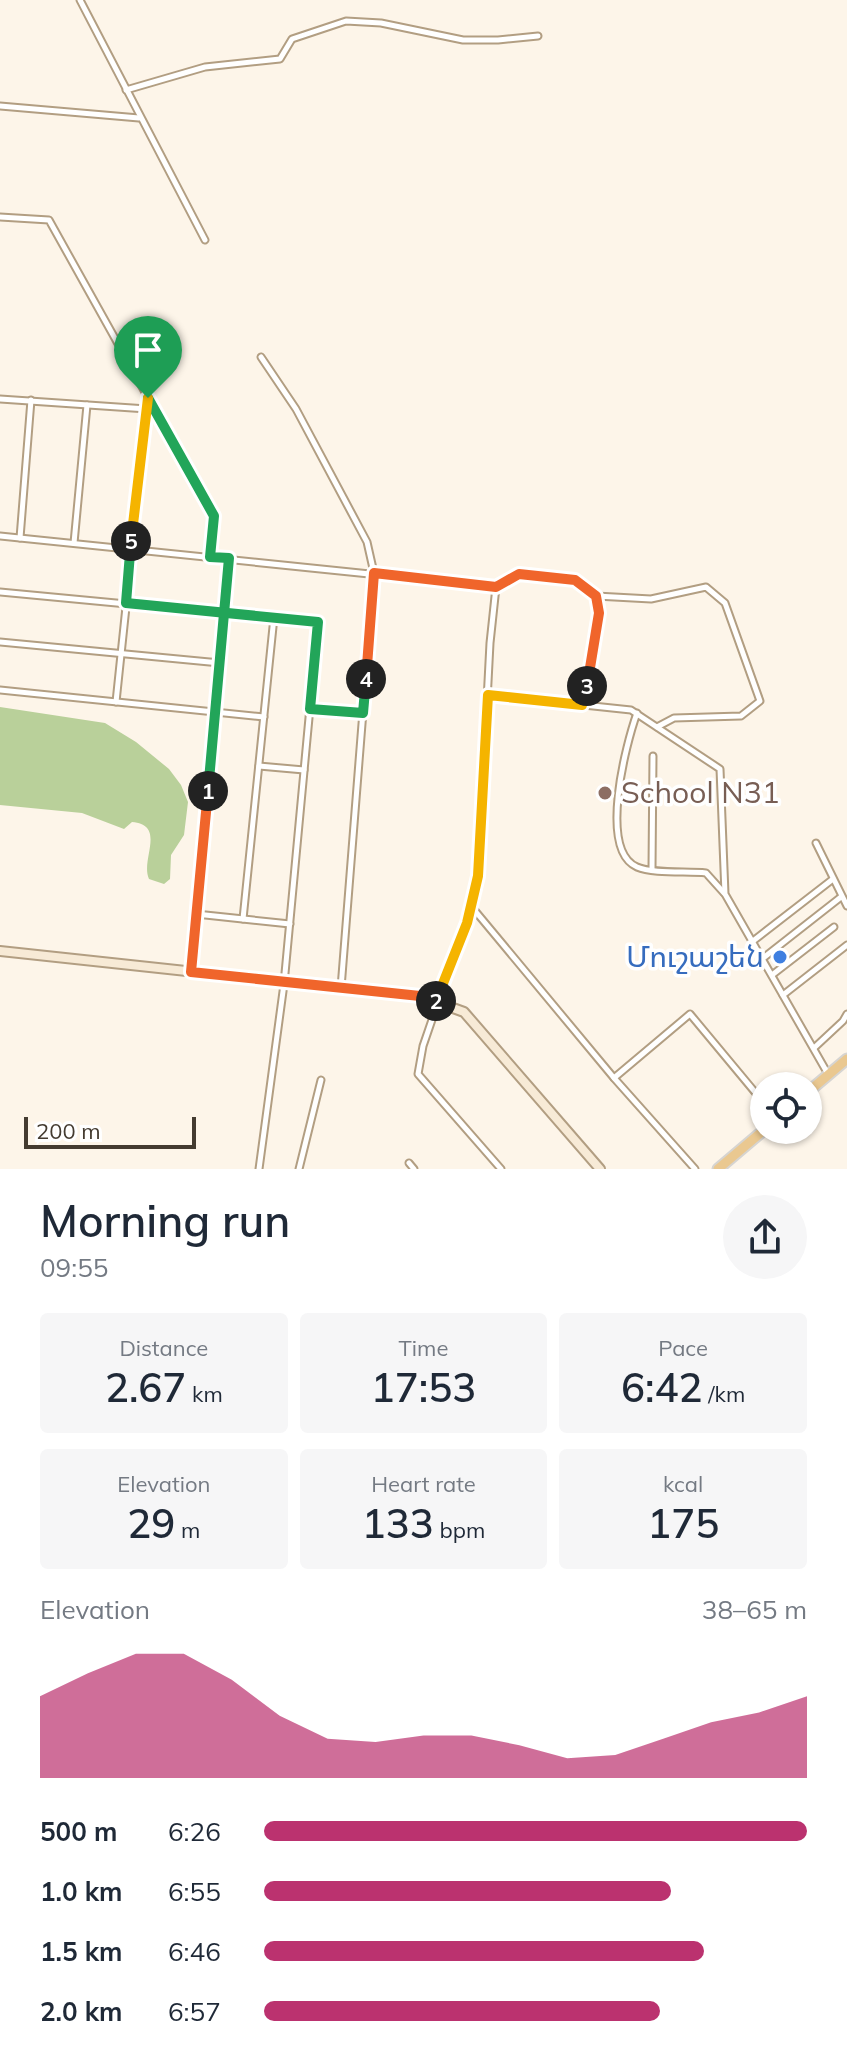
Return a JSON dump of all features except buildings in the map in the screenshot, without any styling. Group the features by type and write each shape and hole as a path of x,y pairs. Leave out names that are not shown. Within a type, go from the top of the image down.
{"highway":[{"path":"822,1080 847,1059"},
{"path":"718,1169 750,1142"}],"main road":[{"path":"0,951 284,984 420,996 437,1001 464,1012 600,1169"}],"street":[{"path":"80,0 205,240"},
{"path":"126,90 205,67 280,59 292,39 346,21 381,23 463,40 538,36"},
{"path":"0,106 140,118"},
{"path":"0,217 49,220 214,516 210,557"},
{"path":"261,357 296,409 367,542 374,573 341,989"},
{"path":"116,702 148,398"},
{"path":"0,399 147,409"},
{"path":"20,538 31,400"},
{"path":"74,543 87,404"},
{"path":"0,536 496,587 519,574 575,580 596,596 651,599 706,587 725,603 760,701 741,716 674,718 657,727"},
{"path":"191,972 229,558"},
{"path":"496,587 478,876 467,923 423,1046 418,1074 501,1169"},
{"path":"0,592 318,622 284,984 259,1169"},
{"path":"582,705 599,613 596,596"},
{"path":"243,919 274,617"},
{"path":"0,642 220,663"},
{"path":"0,690 264,717"},
{"path":"488,695 631,710 720,769 725,894"},
{"path":"310,709 363,713"},
{"path":"637,713 617,795 618,836 628,861 639,868 706,873 725,894 829,1074"},
{"path":"652,869 653,756"},
{"path":"259,766 304,770"},
{"path":"816,843 847,906"},
{"path":"753,941 833,879"},
{"path":"762,959 841,897"},
{"path":"471,906 614,1078 695,1169"},
{"path":"196,914 290,924"},
{"path":"772,975 834,927"},
{"path":"783,995 847,945"},
{"path":"614,1078 690,1014 750,1086"},
{"path":"814,1048 847,1014"},
{"path":"299,1169 321,1080"},
{"path":"409,1163 414,1169"}],"green space":[{"path":"0,707 105,723 136,742 169,769 181,785 188,802 184,835 171,855 170,879 164,884 149,879 150,836 142,825 132,822 124,829 82,813 0,805"}],"place":[{"name":"School N31","path":"605,793"},
{"name":"Մուշաշեն","path":"780,957"}],"route":[{"path":"148,398 126,603 224,612 318,622 310,709 363,713 374,573 496,587 519,574 575,580 596,596 599,613 582,705 488,695 478,876 467,923 437,1001 420,996 191,972 219,677 224,612 229,558 210,557 214,516 148,398"}]}
